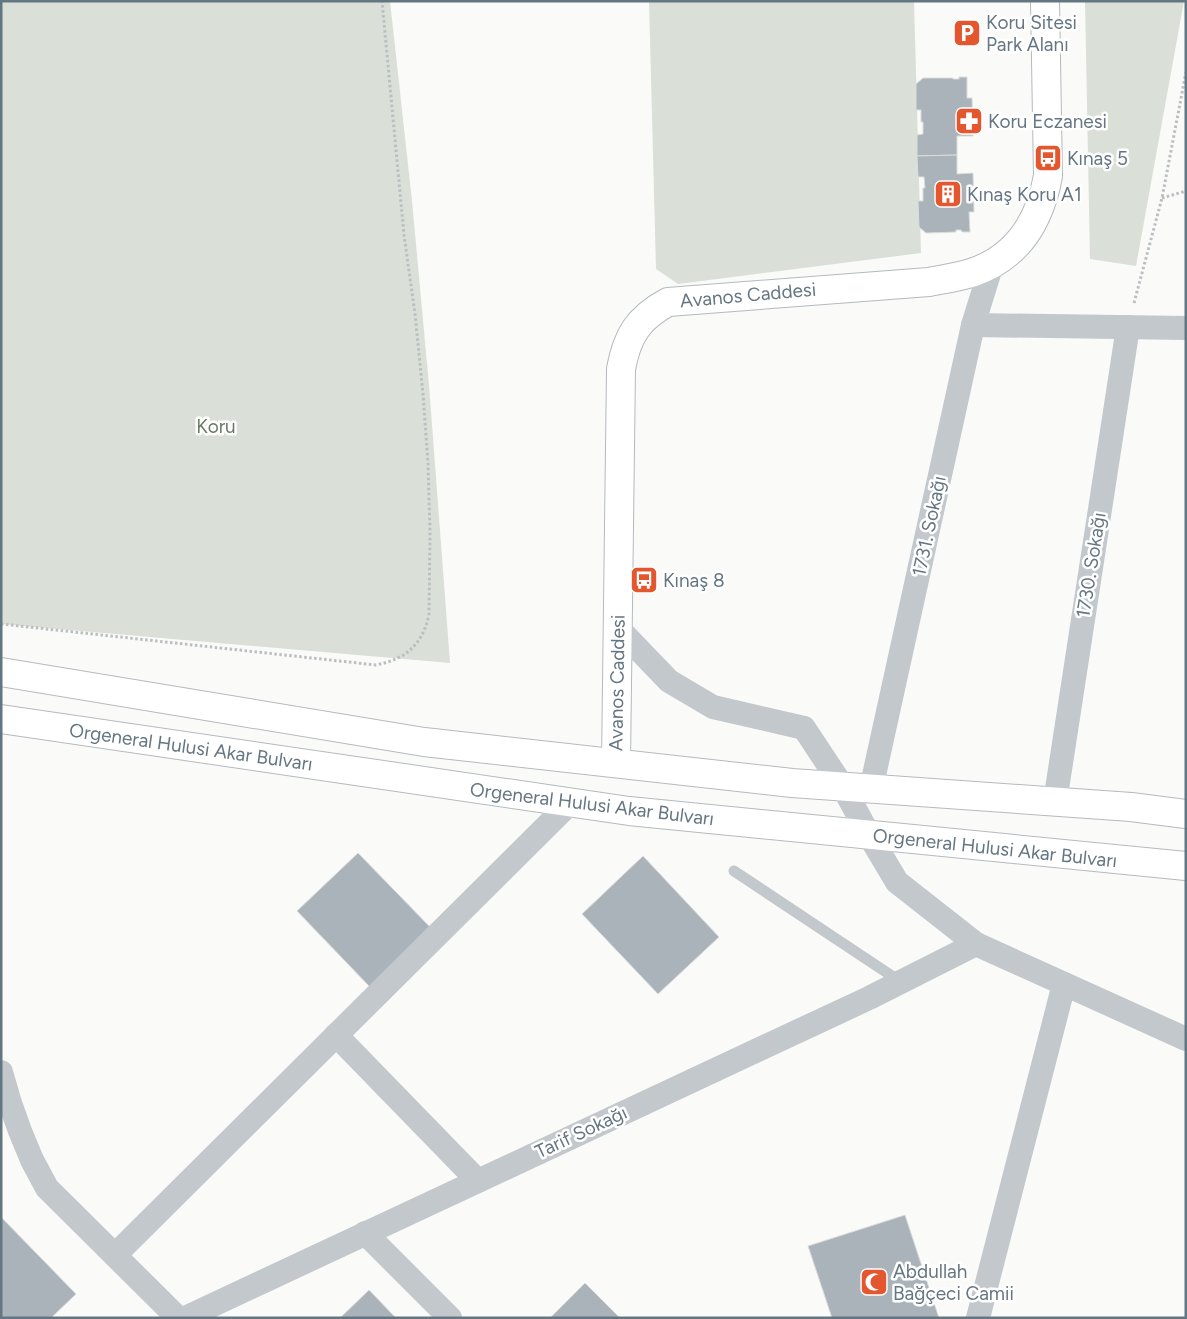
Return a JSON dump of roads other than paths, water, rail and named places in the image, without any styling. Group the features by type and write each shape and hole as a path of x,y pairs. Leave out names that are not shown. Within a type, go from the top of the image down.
{"main road":[{"name":"Avanos Caddesi","path":"616,763 621,369 624,353 630,338 638,324 647,315 668,302 929,282 976,272 1006,254 1030,229 1045,195 1048,176 1045,1"},
{"path":"1,672 424,742 792,783 1131,807 1186,814"},
{"name":"Orgeneral Hulusi Akar Bulvarı","path":"1,720 630,811 1186,866"}],"street":[{"name":"1731. Sokağı","path":"871,789 973,325 992,264"},
{"path":"973,325 1186,328"},
{"name":"1730. Sokağı","path":"1055,802 1128,327"},
{"path":"618,628 669,681 713,707 804,728 843,787 897,882 976,944 1186,1039"},
{"path":"115,1255 570,803"},
{"name":"Tarif Sokağı","path":"185,1318 224,1310 365,1234 900,982 976,944"},
{"path":"978,1318 1064,984"},
{"path":"336,1035 478,1181"},
{"path":"1,1072 20,1131 32,1160 47,1188 178,1318"},
{"path":"365,1234 450,1318"}],"lane":[{"path":"734,871 900,982"}],"place":[{"name":"Koru Sitesi Park Alanı","path":"967,33"},
{"name":"Koru Eczanesi","path":"969,121"},
{"name":"Kınaş 5","path":"1048,158"},
{"name":"Kınaş Koru A1","path":"948,194"},
{"name":"Kınaş 8","path":"644,580"},
{"name":"Abdullah Bağçeci Camii","path":"874,1282"}],"park label":[{"name":"Koru","path":"216,426"}]}
